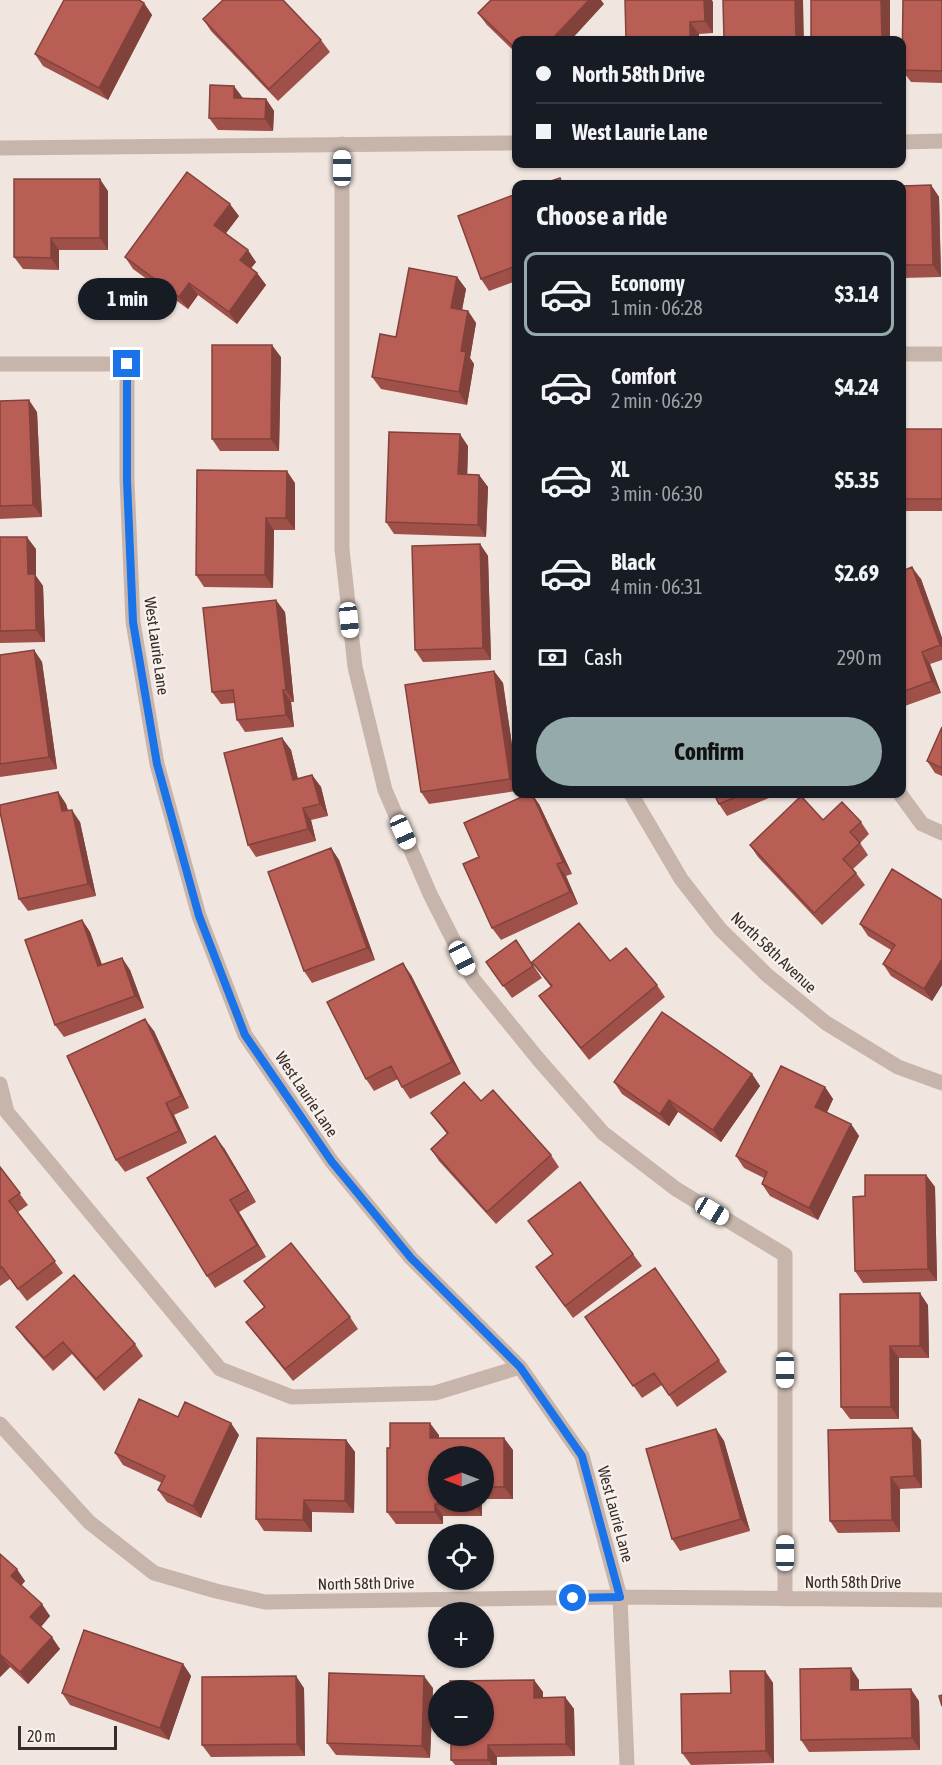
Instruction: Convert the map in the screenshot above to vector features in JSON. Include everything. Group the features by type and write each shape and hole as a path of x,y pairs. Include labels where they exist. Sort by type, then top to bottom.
{"street":[{"path":"906,142 942,141"},
{"path":"0,148 512,143"},
{"path":"342,144 342,549 355,667 385,790 430,894 473,980 539,1060 603,1133 676,1189 785,1255 785,1599"},
{"path":"906,354 942,354"},
{"name":"West Laurie Lane","path":"0,364 127,364 127,480 133,622 157,764 199,916 245,1035 332,1162 411,1258 520,1367 582,1456 620,1597 627,1765"},
{"name":"North 58th Avenue","path":"633,798 681,879 720,929 767,975 826,1023 898,1067 942,1083"},
{"path":"903,798 922,824 942,833"},
{"path":"0,1084 8,1112 220,1369 292,1397 435,1393 520,1367"},
{"name":"North 58th Drive","path":"0,1424 89,1522 154,1573 265,1602 620,1597 942,1600"}],"building":[{"path":"64,0 139,0 144,3 99,88 35,54"},
{"path":"223,0 283,0 321,40 269,89 203,19"},
{"path":"491,0 589,0 555,36 512,36 512,45 478,13"},
{"path":"625,0 704,0 705,21 690,22 690,36 626,36"},
{"path":"723,0 795,0 796,36 724,36"},
{"path":"811,0 881,0 882,36 811,36"},
{"path":"903,0 942,0 942,71 906,70 906,36 902,36"},
{"path":"210,85 234,86 234,98 266,99 265,119 209,118"},
{"path":"187,172 230,204 214,225 248,250 240,260 257,273 229,312 189,283 179,297 125,257"},
{"path":"14,179 100,179 100,238 51,238 51,258 14,257"},
{"path":"931,185 933,265 906,265 906,186"},
{"path":"512,196 512,267 481,279 458,216"},
{"path":"409,268 457,277 451,308 468,311 461,351 466,352 459,392 372,377 380,334 396,337"},
{"path":"212,345 272,345 271,439 212,439"},
{"path":"29,400 33,505 0,506 0,401"},
{"path":"906,429 942,429 942,499 906,499"},
{"path":"389,432 460,434 458,474 479,475 478,525 386,522"},
{"path":"197,470 287,471 286,518 266,518 265,575 196,575"},
{"path":"0,537 27,537 28,574 35,574 36,630 0,631"},
{"path":"480,544 483,648 415,650 412,546"},
{"path":"912,567 940,645 922,652 932,681 906,691 906,569"},
{"path":"276,600 286,690 283,690 286,715 237,720 233,690 212,692 203,608"},
{"path":"34,650 49,757 0,764 0,655"},
{"path":"494,671 510,779 421,792 405,685"},
{"path":"942,727 942,768 927,761"},
{"path":"282,738 293,780 312,775 320,804 303,808 308,829 248,845 224,753"},
{"path":"58,792 62,811 72,810 88,884 19,899 0,805"},
{"path":"519,798 534,798 563,862 557,864 570,892 492,928 463,864 479,857 464,823"},
{"path":"716,798 733,798 719,804"},
{"path":"799,798 803,798 823,820 842,802 861,822 850,832 860,843 843,859 856,873 814,913 750,845"},
{"path":"331,848 367,948 304,971 268,872"},
{"path":"892,869 942,900 942,959 924,989 883,964 895,945 860,924"},
{"path":"82,920 98,966 122,958 135,996 55,1025 25,940"},
{"path":"579,923 610,961 626,948 657,985 581,1048 539,996 552,986 532,962"},
{"path":"516,940 533,966 503,986 486,962"},
{"path":"403,963 452,1062 402,1087 391,1066 366,1079 327,1002"},
{"path":"662,1012 752,1074 713,1130 669,1100 660,1114 614,1082"},
{"path":"145,1019 181,1096 166,1103 179,1131 116,1160 67,1056"},
{"path":"781,1066 825,1087 815,1107 851,1124 809,1208 762,1184 767,1172 736,1156"},
{"path":"464,1082 481,1101 493,1090 551,1155 487,1212 431,1149 448,1133 431,1113"},
{"path":"215,1136 248,1190 230,1200 257,1245 207,1276 147,1178"},
{"path":"0,1167 20,1193 9,1201 55,1261 18,1289 2,1267 0,1268"},
{"path":"865,1175 926,1175 928,1269 855,1271 853,1197 865,1196"},
{"path":"580,1182 633,1254 565,1306 536,1267 553,1254 528,1221"},
{"path":"291,1243 350,1317 285,1369 246,1322 265,1307 244,1281"},
{"path":"655,1268 719,1360 669,1395 654,1373 633,1386 585,1317"},
{"path":"74,1275 135,1344 96,1379 63,1342 44,1358 16,1327"},
{"path":"920,1293 920,1346 890,1346 891,1407 841,1407 840,1294"},
{"path":"139,1399 178,1417 185,1402 231,1423 193,1506 158,1490 165,1476 115,1453"},
{"path":"390,1423 430,1423 430,1438 504,1438 504,1487 494,1487 494,1446 428,1446 428,1512 387,1512 387,1448 390,1448"},
{"path":"912,1428 914,1476 891,1477 892,1520 830,1521 828,1430"},
{"path":"716,1429 741,1519 672,1539 646,1449"},
{"path":"257,1438 346,1440 345,1501 304,1500 303,1520 256,1519"},
{"path":"0,1554 17,1569 11,1576 42,1604 30,1617 52,1637 20,1672 0,1656"},
{"path":"84,1630 183,1664 160,1728 62,1693"},
{"path":"851,1668 851,1690 911,1689 912,1738 801,1740 800,1669"},
{"path":"730,1671 765,1671 766,1751 682,1753 681,1694 731,1693"},
{"path":"329,1673 424,1676 422,1746 327,1743"},
{"path":"296,1676 297,1744 202,1745 202,1677"},
{"path":"494,1680 534,1680 534,1698 565,1697 566,1744 494,1745"},
{"path":"451,1746 488,1746 488,1760 451,1760"}],"route":[{"path":"127,364 127,480 133,622 157,764 199,916 245,1035 332,1162 411,1258 520,1367 582,1456 620,1597 573,1598"}]}
